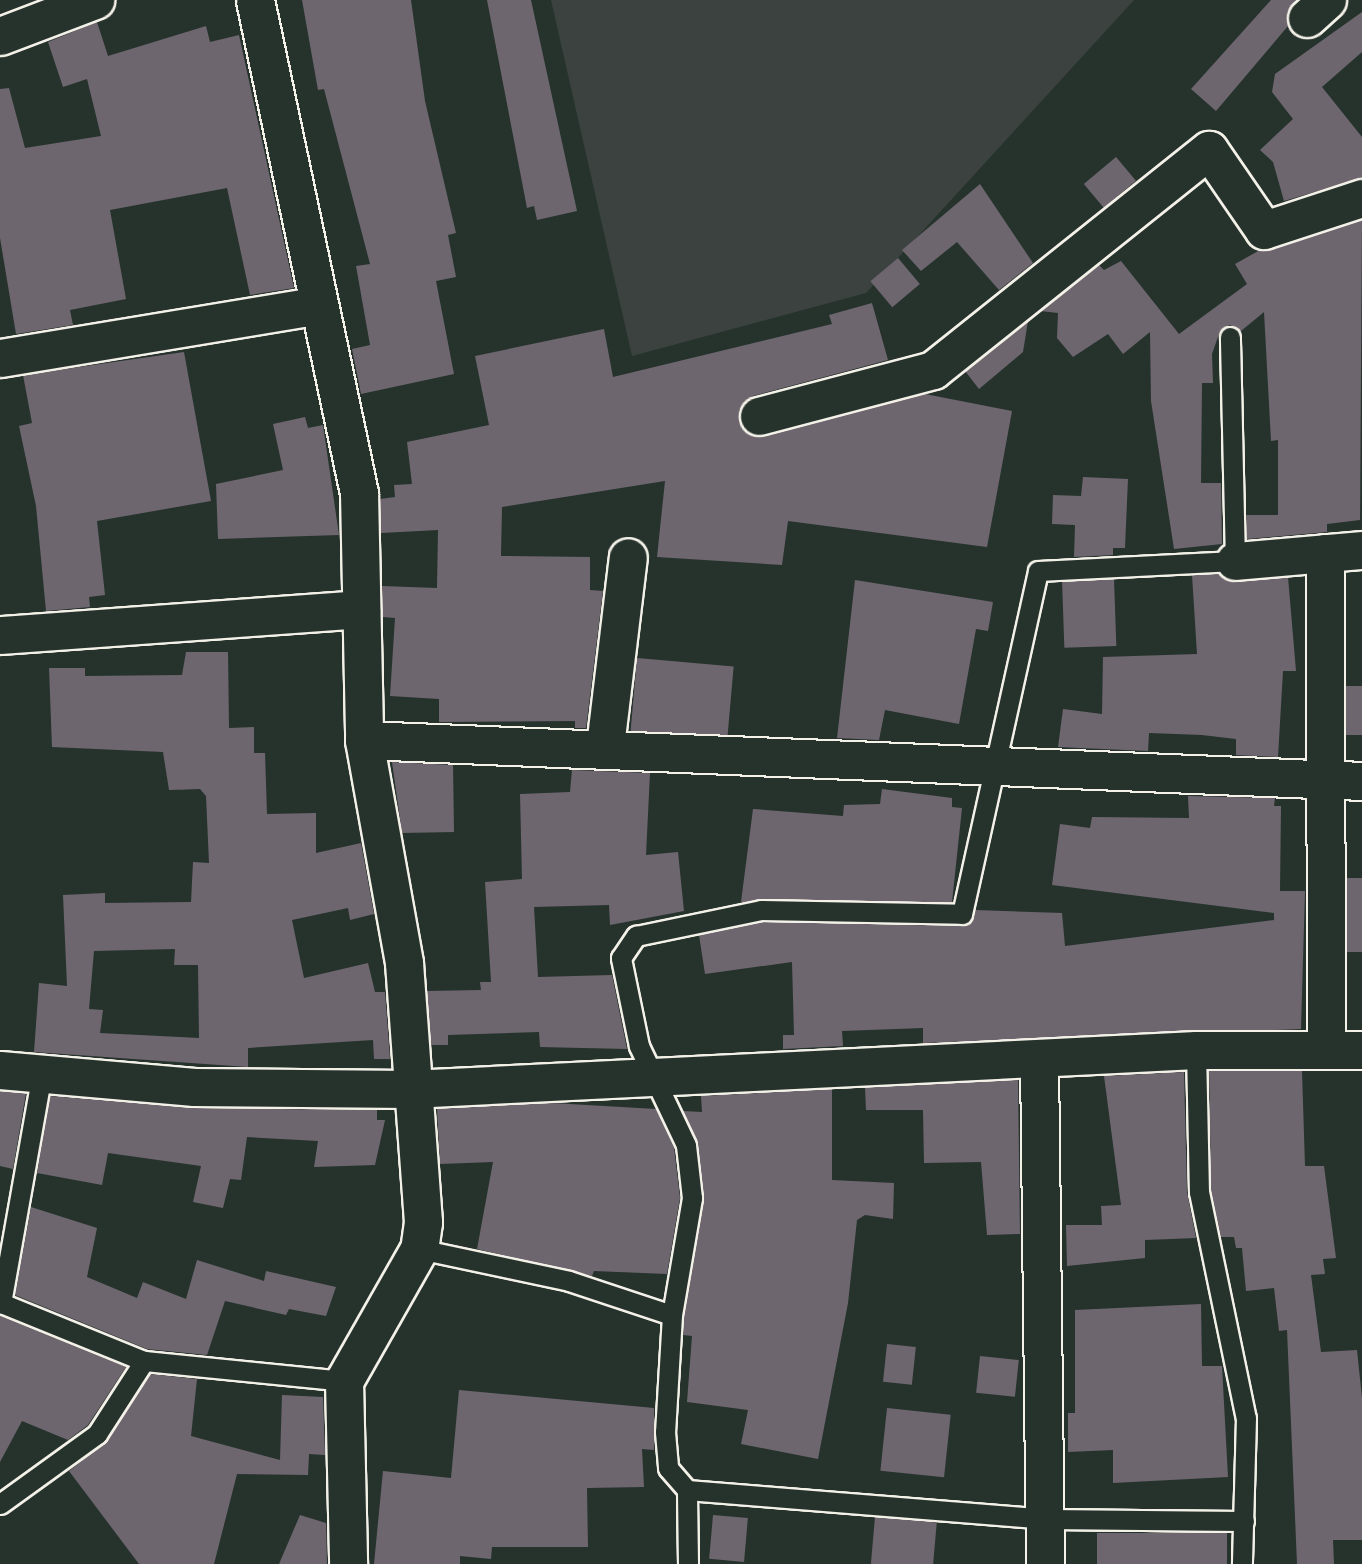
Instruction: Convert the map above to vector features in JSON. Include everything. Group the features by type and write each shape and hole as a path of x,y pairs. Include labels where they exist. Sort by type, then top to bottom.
{"street":[{"path":"0,36 94,0"},
{"path":"255,0 359,494 364,740 404,963 410,1089 424,1222 419,1249 344,1381 348,1564"},
{"path":"759,416 933,370 1209,150 1264,230 1362,198"},
{"path":"0,358 319,305"},
{"path":"1235,561 1362,550"},
{"path":"1325,554 1326,1049"},
{"path":"605,746 628,557"},
{"path":"0,635 361,609"},
{"path":"364,740 605,746 999,769 1362,781"},
{"path":"0,1070 194,1087 410,1089 655,1074 1196,1050 1362,1050"},
{"path":"1039,1059 1048,1519 1045,1564"}],"lane":[{"path":"688,1564 687,1490 668,1468 666,1444 672,1315 692,1198 685,1145 655,1074 639,1046 619,967 636,936 761,910 962,914 999,769 1038,571 1235,561 1230,337"},
{"path":"1196,1050 1199,1192 1246,1418 1242,1564"},
{"path":"42,1073 1,1303 144,1361 344,1381"},
{"path":"419,1249 569,1281 672,1315"},
{"path":"0,1504 97,1434 144,1361"},
{"path":"687,1490 1048,1519 1244,1521"}],"shaded area":[{"path":"551,0 1134,0 866,293 632,356"}],"building":[{"path":"302,0 411,0 425,101 456,233 448,235 456,277 436,281 454,374 361,394 352,349 370,345 356,266 370,264 324,89 318,90"},
{"path":"487,0 531,0 577,211 537,220 534,206 527,208"},
{"path":"1271,0 1296,0 1287,12 1288,26 1216,111 1191,89"},
{"path":"1362,12 1362,52 1322,87 1362,137 1362,178 1284,201 1273,162 1260,150 1293,119 1272,92 1275,74"},
{"path":"97,22 108,56 206,26 210,42 239,35 294,288 250,295 227,188 110,210 126,299 70,310 73,325 16,334 0,238 0,89 9,88 25,148 101,136 87,79 63,87 48,42"},
{"path":"1116,157 1136,181 1104,208 1084,184"},
{"path":"980,184 1033,263 999,290 957,242 921,271 902,250"},
{"path":"1362,220 1360,520 1327,524 1327,532 1247,539 1246,515 1278,515 1278,440 1271,441 1264,312 1241,331 1230,325 1220,331 1212,354 1213,383 1202,383 1201,483 1221,483 1222,544 1174,549 1151,401 1150,332 1123,354 1108,334 1073,357 1057,338 1058,313 1040,311 1099,265 1104,270 1121,261 1179,334 1247,284 1235,264 1260,250"},
{"path":"898,258 920,284 892,307 870,281"},
{"path":"872,303 888,360 753,396 739,410 739,422 753,436 764,436 925,394 1012,411 987,547 788,521 782,565 657,557 665,481 502,507 501,556 590,557 590,590 603,591 586,728 575,728 575,721 439,722 439,699 390,696 395,618 383,617 382,586 437,588 438,530 381,533 380,499 395,497 394,485 412,484 407,442 489,425 475,356 604,329 613,377 832,324 829,315"},
{"path":"1028,321 1023,352 979,389 965,371"},
{"path":"184,352 211,501 97,521 105,595 89,597 90,607 46,611 36,506 19,426 32,423 23,375"},
{"path":"305,417 308,428 323,425 339,535 218,539 216,484 283,470 273,424"},
{"path":"1083,477 1128,479 1125,548 1113,548 1113,555 1074,557 1075,525 1052,524 1053,495 1081,496"},
{"path":"1219,574 1237,582 1288,577 1296,671 1283,671 1278,757 1236,755 1236,739 1202,735 1149,733 1148,751 1058,747 1063,709 1102,714 1103,657 1197,654 1192,575"},
{"path":"1114,579 1116,646 1064,648 1062,581"},
{"path":"855,580 993,602 988,631 976,629 959,724 885,710 879,740 837,738"},
{"path":"186,652 228,652 229,728 254,727 254,753 265,753 267,814 316,813 316,853 361,843 374,914 350,920 348,908 292,920 304,978 368,963 375,992 385,992 390,1059 374,1059 373,1040 248,1048 248,1067 34,1052 39,983 67,986 63,895 105,893 105,903 191,902 193,862 209,863 206,796 200,789 169,790 163,752 52,747 49,668 85,668 85,676 182,675","holes":["175,949 174,965 198,965 199,1038 100,1033 103,1010 89,1009 94,951"]},
{"path":"637,658 734,666 727,739 631,731"},
{"path":"1346,686 1362,686 1362,735 1346,735"},
{"path":"392,762 453,765 454,832 402,833"},
{"path":"572,770 650,773 646,855 678,852 684,911 610,925 609,905 534,907 538,977 612,975 627,1049 540,1047 539,1032 448,1035 448,1045 431,1045 427,991 481,990 480,982 491,982 485,882 522,879 520,794 570,792"},
{"path":"882,789 952,798 952,807 962,808 952,902 741,902 753,809 843,816 844,805 880,804"},
{"path":"1188,796 1275,798 1274,806 1281,806 1280,891 1305,891 1301,1029 923,1043 923,1028 842,1031 843,1046 783,1049 783,1035 794,1035 792,962 705,974 699,935 762,922 962,926 975,910 1062,913 1065,946 1274,920 1274,913 1052,885 1060,824 1090,828 1092,817 1189,818"},
{"path":"1347,878 1362,878 1362,952 1347,952"},
{"path":"1209,1071 1302,1071 1305,1166 1324,1166 1336,1258 1323,1259 1325,1274 1311,1275 1321,1352 1357,1350 1362,1398 1362,1540 1333,1540 1334,1564 1297,1564 1287,1330 1279,1331 1274,1288 1246,1291 1242,1248 1236,1248 1234,1237 1221,1237 1211,1191"},
{"path":"1184,1072 1187,1192 1196,1238 1145,1240 1145,1258 1067,1266 1066,1225 1102,1225 1101,1206 1121,1205 1104,1076"},
{"path":"1018,1080 1020,1234 987,1235 981,1162 924,1163 923,1110 866,1110 865,1087"},
{"path":"832,1089 832,1180 894,1183 893,1219 865,1215 857,1220 848,1303 818,1459 741,1444 748,1410 687,1402 692,1336 683,1335 684,1316 704,1197 698,1143 683,1111 702,1112 701,1096"},
{"path":"0,1091 26,1093 13,1169 0,1166"},
{"path":"50,1096 194,1108 377,1110 377,1120 385,1120 375,1165 314,1167 318,1141 247,1137 241,1180 230,1179 223,1208 193,1202 201,1166 108,1153 102,1185 37,1173"},
{"path":"552,1103 656,1109 674,1148 680,1198 667,1274 594,1271 592,1276 477,1249 493,1162 440,1164 437,1109"},
{"path":"31,1207 97,1228 87,1277 137,1298 143,1282 186,1299 197,1260 264,1281 266,1271 336,1287 326,1316 289,1309 286,1315 225,1301 207,1355 147,1349 15,1295"},
{"path":"1201,1304 1202,1366 1222,1366 1228,1477 1113,1483 1113,1450 1068,1452 1068,1413 1075,1413 1075,1310"},
{"path":"0,1316 126,1367 88,1425 68,1440 22,1421 0,1462"},
{"path":"887,1344 916,1347 912,1385 883,1382"},
{"path":"980,1356 1019,1360 1015,1397 976,1393"},
{"path":"150,1374 197,1379 191,1436 280,1460 282,1395 323,1397 325,1455 309,1454 308,1475 237,1474 214,1564 139,1564 69,1471 107,1441"},
{"path":"459,1390 654,1408 654,1450 642,1449 644,1487 587,1488 588,1547 492,1547 491,1559 460,1556 460,1564 374,1564 383,1471 451,1478"},
{"path":"887,1408 951,1415 944,1477 880,1471"},
{"path":"300,1515 326,1523 327,1564 279,1564"},
{"path":"713,1515 748,1518 744,1562 709,1559"},
{"path":"875,1517 937,1522 933,1564 871,1564"},
{"path":"1097,1533 1227,1533 1227,1564 1097,1564"}]}
